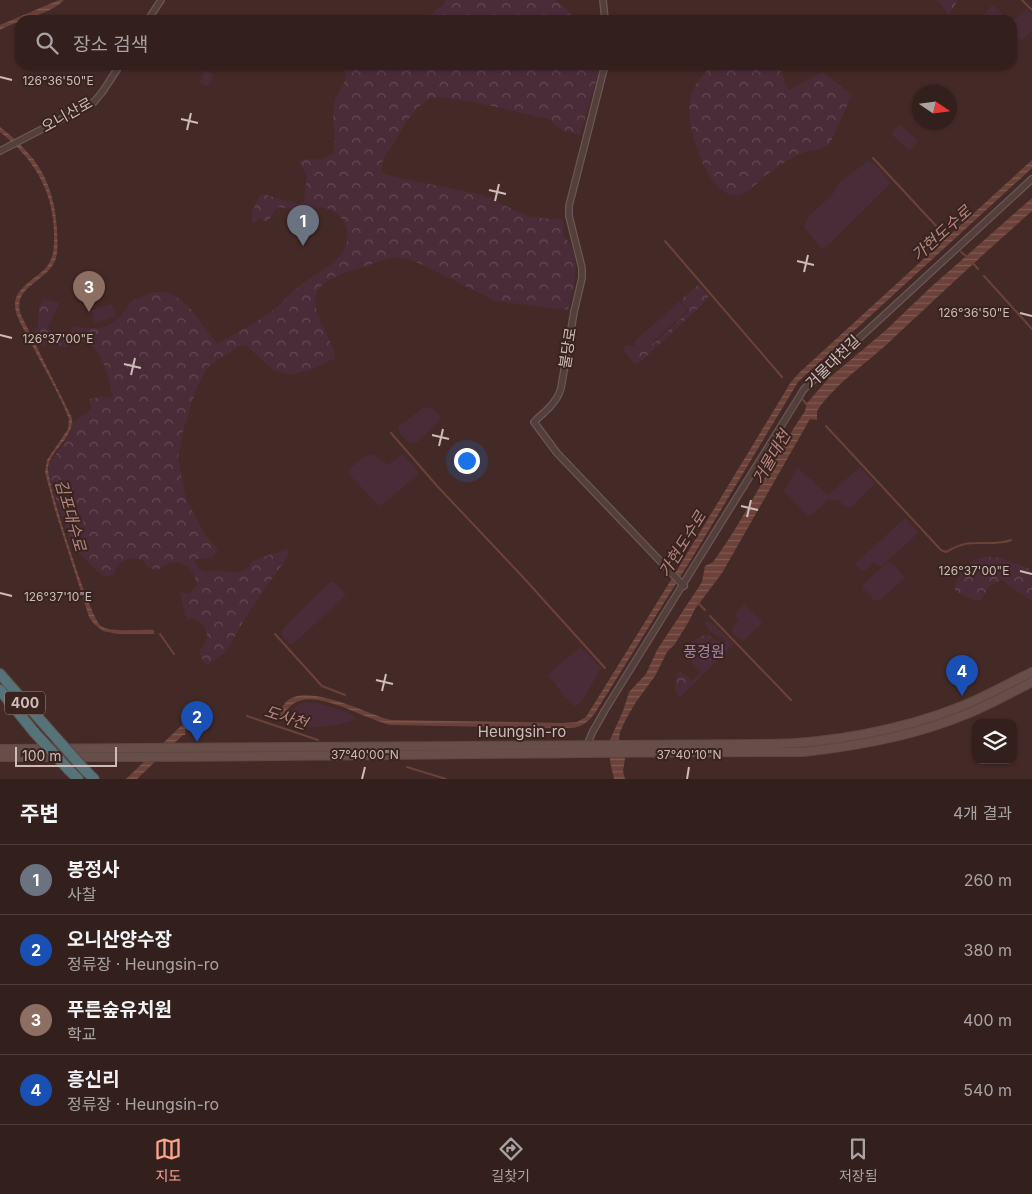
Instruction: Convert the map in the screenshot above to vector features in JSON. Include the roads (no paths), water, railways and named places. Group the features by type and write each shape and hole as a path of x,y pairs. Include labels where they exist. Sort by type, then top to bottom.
{"highway":[{"name":"400","path":"0,674 94,779"},
{"name":"400","path":"0,690 34,732 78,779"}],"main road":[{"path":"631,749 790,744 853,736 949,711 968,704 1032,672"},
{"path":"631,749 803,752 851,746 956,718 983,707 1032,682"},
{"name":"Heungsin-ro","path":"0,749 631,749"},
{"name":"Heungsin-ro","path":"0,758 168,758 586,749"}],"street":[{"path":"151,15 161,0"},
{"path":"603,0 604,15"},
{"name":"오니산로","path":"0,151 94,102 117,70"},
{"name":"불당로","path":"603,70 569,206 569,216 582,268 561,388 559,396 553,404 534,422 557,453 684,586"},
{"name":"거물대천길","path":"684,586 804,389 1032,179"},
{"path":"586,749 605,710 684,586"}],"waterway":[{"path":"1022,0 1032,10"},
{"name":"가현도수로","path":"873,158 939,229"},
{"path":"665,241 782,377"},
{"path":"961,252 966,256"},
{"path":"973,263 978,269"},
{"path":"984,276 1032,329"},
{"path":"803,400 808,406"},
{"path":"826,426 941,550 946,552 965,544 1000,543 1011,540"},
{"path":"391,433 438,487 605,668"},
{"path":"698,603 705,610"},
{"path":"710,616 791,700"},
{"name":"김포대수로","path":"160,634 174,654"},
{"path":"275,634 322,686 345,695"},
{"name":"도사천","path":"247,716 318,740"},
{"name":"도사천","path":"407,767 446,779"}],"place":[{"name":"봉정사","path":"303,246"},
{"name":"푸른숲유치원","path":"89,312"},
{"name":"흥신리","path":"962,696"},
{"name":"오니산양수장","path":"197,742"}],"water label":[{"name":"거물대천","path":"771,457"}],"park label":[{"name":"풍경원","path":"704,652"}]}
